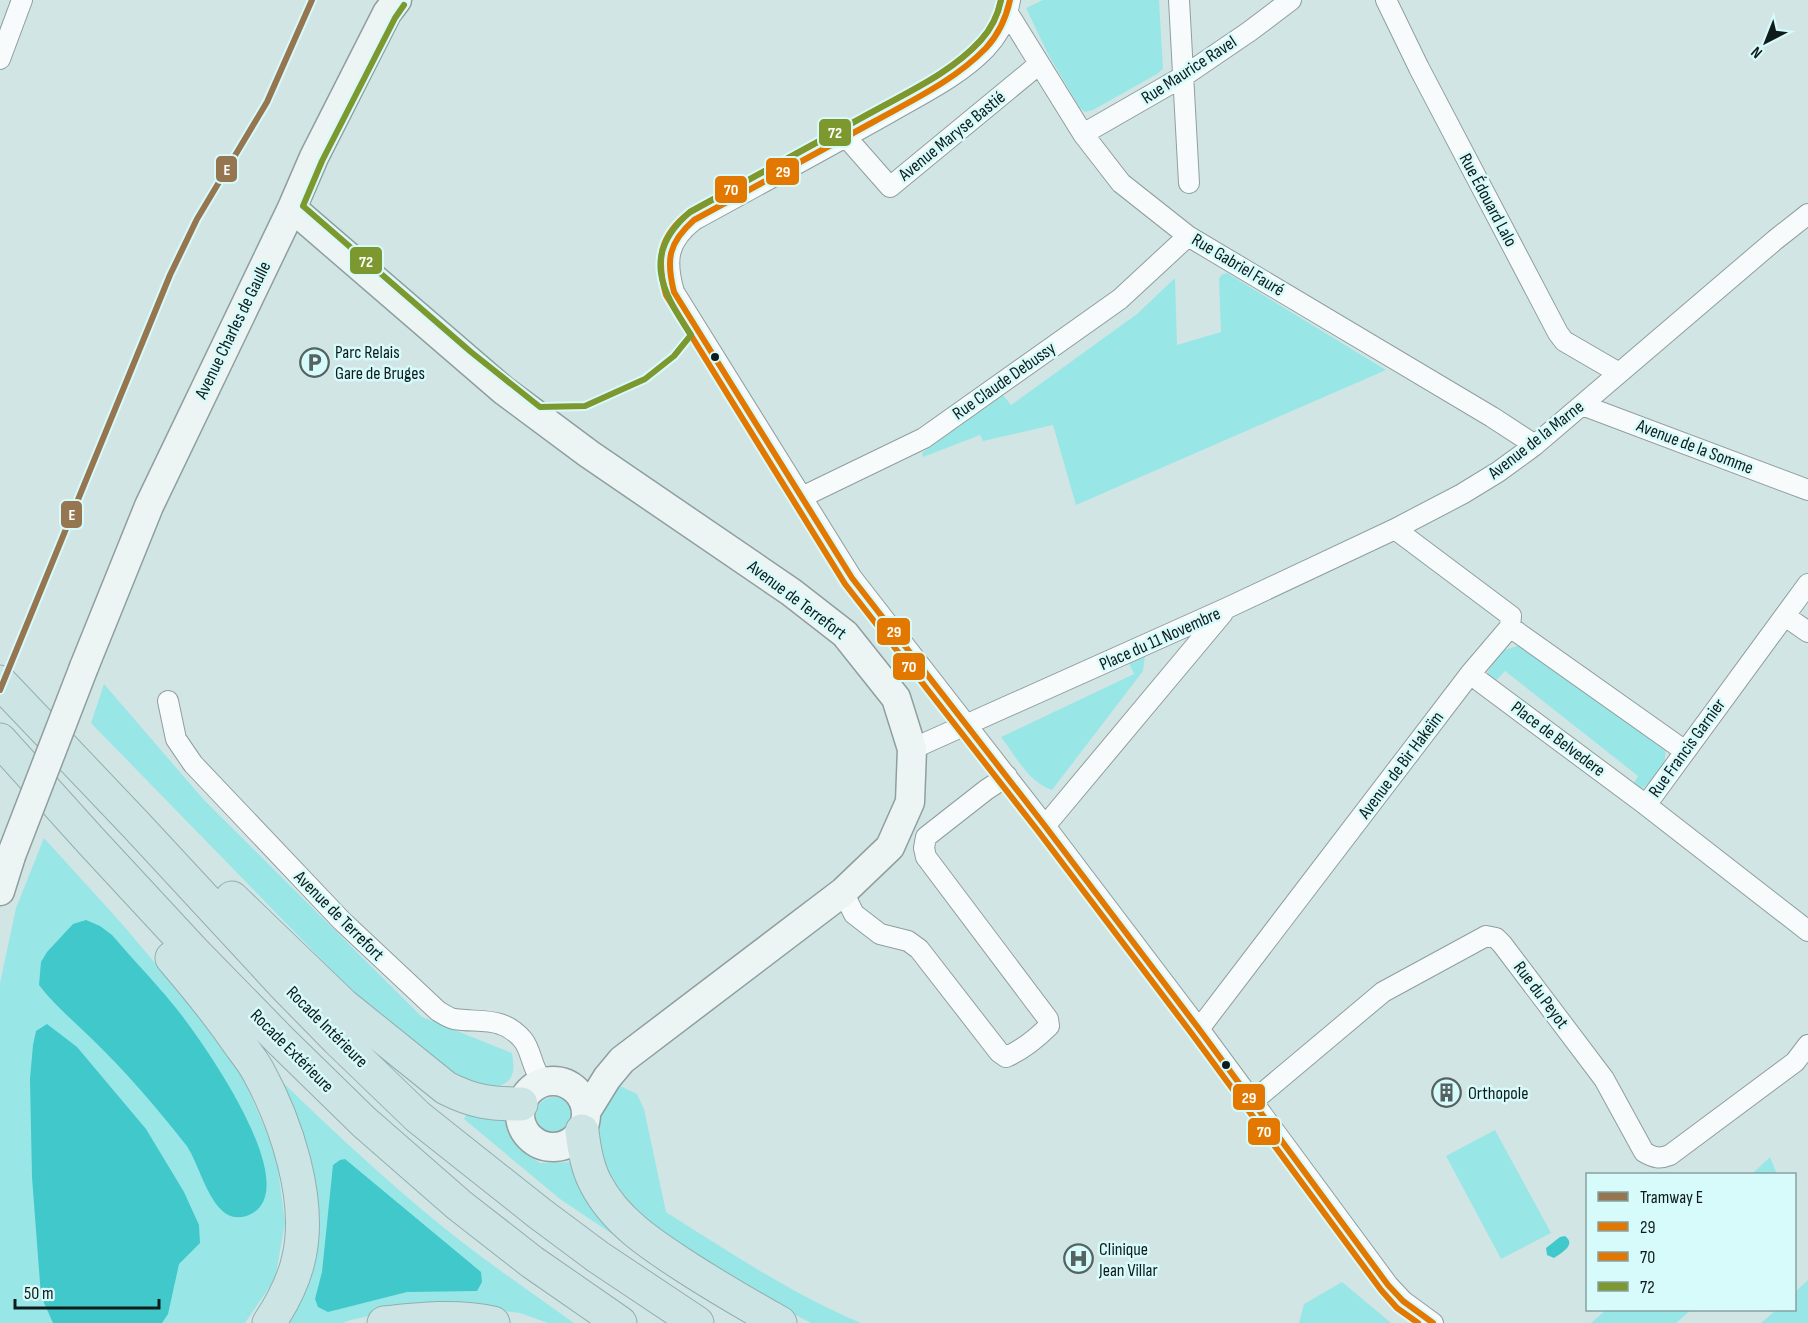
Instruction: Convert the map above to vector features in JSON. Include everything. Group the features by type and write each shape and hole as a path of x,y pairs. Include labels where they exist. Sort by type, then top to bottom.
{"highway":[{"name":"Rocade Intérieure","path":"0,682 287,988 418,1117 598,1257 697,1323"},
{"path":"10,751 45,818 218,1012 263,1081 286,1135 299,1183 302,1215 299,1255 292,1281 269,1323"},
{"name":"Rocade Extérieure","path":"10,751 193,951 364,1122 459,1205 532,1262 620,1323"},
{"path":"136,825 206,873 342,1005 446,1088 466,1098 490,1104 544,1090"},
{"path":"584,1121 584,1151 595,1184 630,1227 729,1295 780,1323"},
{"path":"384,1323 437,1318 480,1320 493,1323"}],"main road":[{"name":"Avenue Charles de Gaulle","path":"0,891 11,856 84,667 149,506 314,157 387,14 397,0"},
{"name":"Avenue de Terrefort","path":"292,207 503,390 589,454 791,592 846,634 896,698 912,748 910,802 890,847 843,892 622,1060 608,1078 584,1121"},
{"name":"Avenue de Terrefort","path":"544,1090 622,1060"},
{"path":"544,1090 579,1093 584,1102 584,1121 575,1140 566,1145 555,1148 534,1143 526,1135 521,1125 519,1114 544,1090"}],"street":[{"path":"0,59 22,0"},
{"path":"1179,0 1189,183"},
{"name":"Rue Maurice Ravel","path":"1083,135 1184,76 1291,0"},
{"name":"Rue Édouard Lalo","path":"1386,0 1419,68 1558,333 1564,341 1619,373"},
{"path":"1009,7 999,31 987,47 964,68 846,137 694,220 682,229 672,244 668,261 674,292 852,578 968,724 1199,1029 1388,1285 1403,1301 1433,1323"},
{"name":"Rue Gabriel Fauré","path":"1009,7 1038,65 1083,135 1121,183 1188,236 1535,445"},
{"name":"Avenue Maryse Bastié","path":"846,137 890,187 1038,65"},
{"name":"Avenue de la Marne","path":"1227,608 1395,529 1462,494 1498,472 1535,445 1619,373 1805,224"},
{"name":"Rue Claude Debussy","path":"802,497 924,438 1120,299 1188,236"},
{"name":"Avenue de la Somme","path":"1582,405 1808,490"},
{"path":"1395,529 1511,616 1510,627 1685,751"},
{"name":"Rue Francis Garnier","path":"1808,584 1646,805 1808,931"},
{"name":"Place du 11 Novembre","path":"912,748 1227,608"},
{"name":"Place du 11 Novembre","path":"1045,826 1227,608"},
{"path":"1785,616 1808,633"},
{"name":"Avenue de Bir Hakeïm","path":"1199,1029 1470,674 1510,627"},
{"name":"Place de Belvedere","path":"1470,674 1646,805"},
{"name":"Avenue de Terrefort","path":"168,701 176,739 193,764 342,921 438,1011 452,1019 500,1023 513,1031 525,1042 544,1090"},
{"path":"843,892 854,914 880,934 908,941 919,949 999,1052 1006,1057 1014,1054 1049,1026 1048,1018 926,857 924,848 926,837 1007,776"},
{"name":"Rue du Peyot","path":"1252,1102 1383,992 1486,936 1496,938 1516,962 1604,1079 1644,1152 1652,1157 1662,1158 1670,1155 1795,1062 1808,1045"}],"shaded area":[{"path":"1043,0 1159,0 1163,69 1093,110 1085,112 1080,108 1049,56 1026,8"},
{"path":"1227,273 1386,370 1076,505 1053,425 983,441 980,435 923,457 922,453 1003,395 1011,405 1137,314 1175,278 1177,345 1221,332 1219,279 1221,275"},
{"path":"1521,645 1665,749 1662,767 1641,790 1632,786 1638,776 1505,671 1495,682 1487,673 1500,651"},
{"path":"1145,656 1143,671 1052,790 1029,775 1001,737 1134,674 1129,663"},
{"path":"104,684 204,800 422,1017 512,1053 511,1078 502,1085 479,1092 394,1034 91,723"},
{"path":"44,838 123,925 197,1013 243,1078 276,1153 285,1223 275,1279 245,1323 0,1323 0,983 16,908"},
{"path":"86,920 112,935 166,996 195,1033 229,1086 259,1149 266,1178 264,1201 249,1215 236,1217 226,1213 217,1205 192,1155 175,1131 118,1065 58,1007 39,985 41,962 47,952 73,924"},
{"path":"47,1024 77,1047 146,1129 184,1192 199,1225 200,1243 179,1264 168,1314 162,1323 53,1323 41,1296 32,1177 30,1079 36,1031"},
{"path":"268,1068 342,1139 438,1223 574,1323 548,1323 520,1313 462,1306 409,1307 342,1323 285,1323 308,1277"},
{"path":"620,1086 637,1094 644,1109 666,1212 786,1286 861,1323 811,1323 662,1238 626,1206 604,1166 594,1124 603,1092"},
{"path":"554,1097 567,1102 572,1115 567,1128 554,1133 541,1128 536,1115 541,1102"},
{"path":"471,1106 504,1110 513,1137 525,1153 540,1163 574,1162 639,1252 560,1199 464,1119"},
{"path":"1495,1130 1551,1233 1501,1259 1446,1156"},
{"path":"1770,1157 1777,1173 1753,1173"},
{"path":"345,1159 481,1272 482,1282 477,1291 407,1292 328,1312 318,1307 315,1299 322,1272 333,1165"},
{"path":"1565,1236 1569,1246 1554,1258 1547,1255 1546,1248 1560,1237"},
{"path":"1808,1280 1808,1323 1761,1323 1775,1311 1796,1311 1796,1291"},
{"path":"1342,1282 1391,1323 1299,1323 1304,1304"},
{"path":"1605,1311 1690,1311 1676,1323 1591,1323"}],"tram line":[{"name":"E","path":"0,690 170,275 197,219 267,102 312,0"}],"transit line":[{"name":"70","path":"1001,0 996,16 985,36 944,71 690,212 672,230 663,249 661,270 666,295 845,584 1038,831 1192,1034 1381,1290 1397,1308 1418,1323"},
{"name":"72","path":"404,5 395,18 322,161 303,206 471,352 540,407 585,406 645,379 674,356 691,335 671,303 661,272 661,258 665,243 675,227 690,212 916,88 957,62 985,36 996,16 1001,0"},
{"name":"29","path":"1010,0 994,38 974,59 947,80 694,220 679,236 671,253 670,270 674,292 852,578 1199,1029 1388,1285 1403,1301 1433,1323"}],"place":[{"name":"Parc Relais Gare de Bruges","path":"314,362"},
{"name":"Orthopole","path":"1447,1093"},
{"name":"Clinique Jean Villar","path":"1078,1259"}]}
